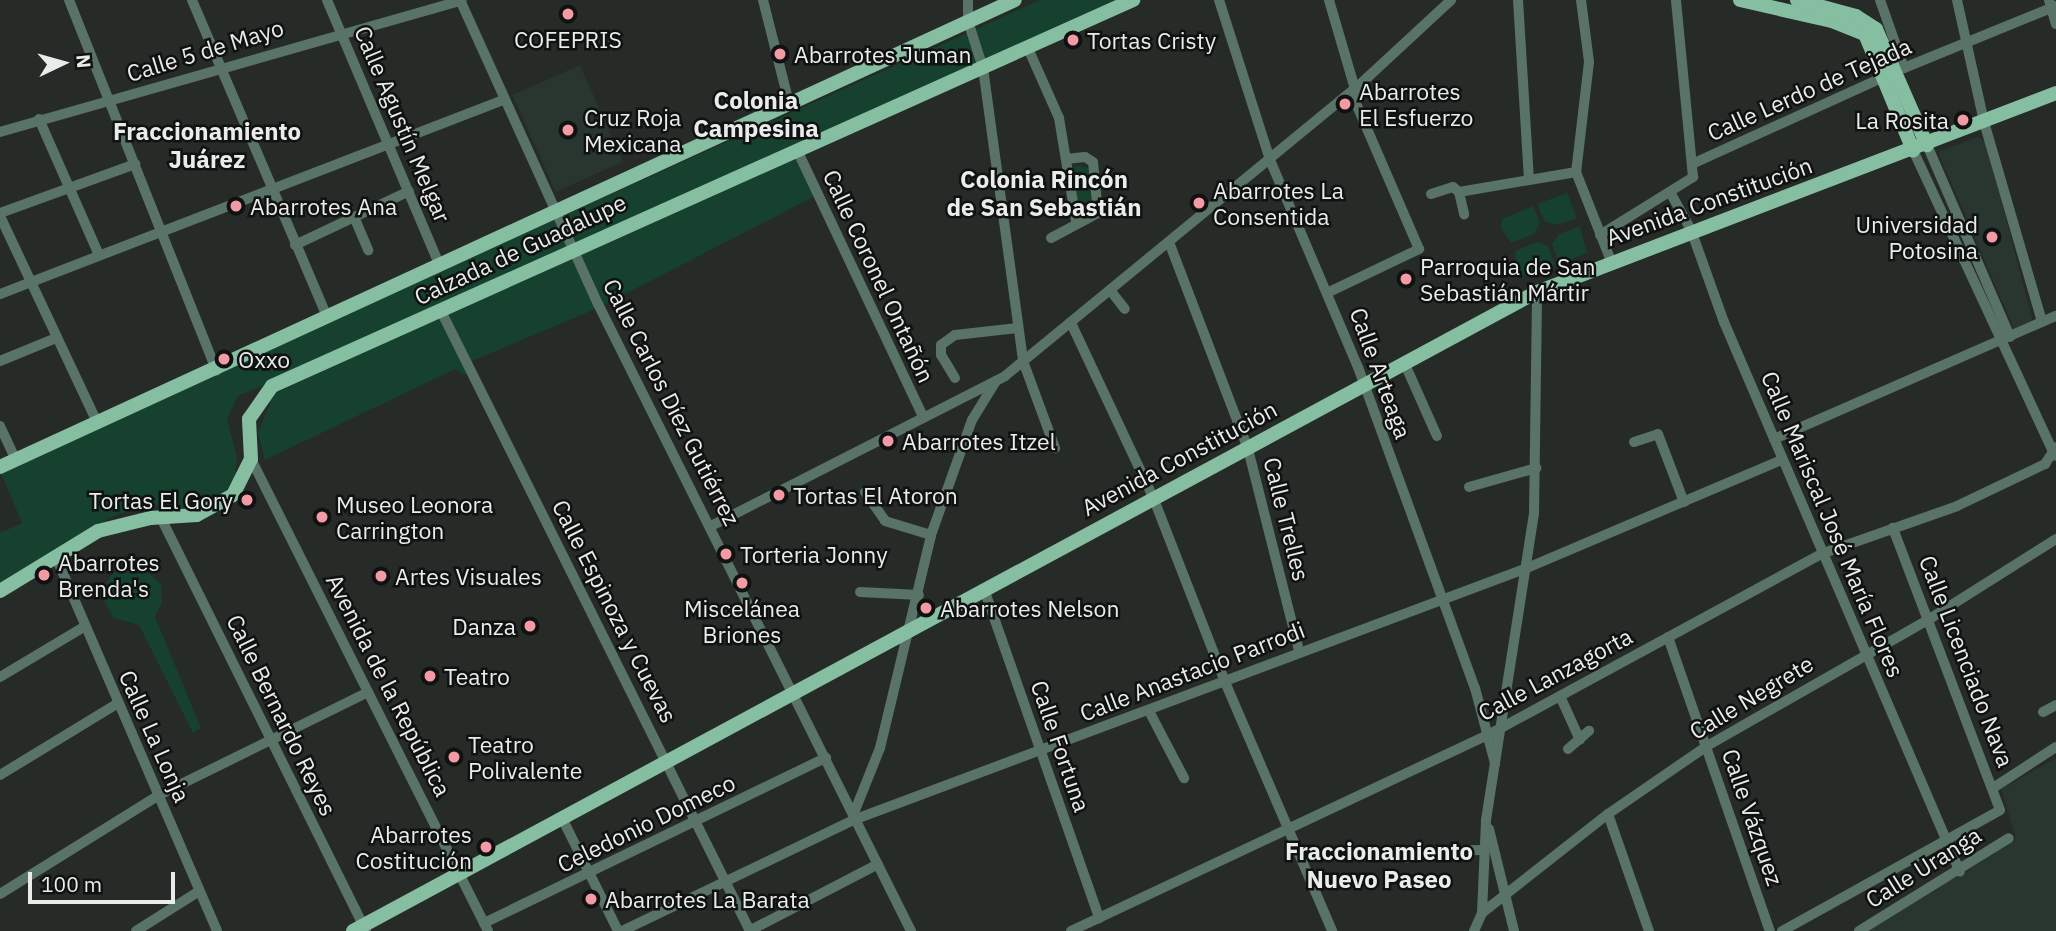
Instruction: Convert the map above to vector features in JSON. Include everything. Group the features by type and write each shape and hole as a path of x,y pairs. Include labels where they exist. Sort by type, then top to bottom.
{"main road":[{"name":"Calzada de Guadalupe","path":"0,467 217,370 555,209 1015,0"},
{"name":"Calzada de Guadalupe","path":"0,591 98,531 161,517 197,514 217,506 233,495 251,458 249,419 272,386 572,249 798,152 1133,0"},
{"path":"1740,0 1794,4 1865,27 1895,72 1920,147"},
{"name":"Avenida Constitución","path":"361,929 666,759 1537,292 1691,230 1920,147 2056,93"}],"street":[{"path":"69,0 217,370"},
{"name":"Calle Agustín Melgar","path":"327,0 439,264"},
{"name":"Calle 5 de Mayo","path":"0,132 340,31 461,0"},
{"name":"Calle Carlos Díez Gutiérrez","path":"461,0 503,100 572,249 855,816 907,929"},
{"path":"764,0 789,103"},
{"path":"968,0 968,21 983,68 1023,361 1055,448"},
{"name":"Calle Arteaga","path":"1219,0 1270,160 1329,292 1441,600 1488,735 1495,763"},
{"path":"1329,0 1355,89 1355,101 1419,249 1329,292"},
{"path":"1518,0 1529,179"},
{"path":"1581,0 1589,62 1576,172 1611,261"},
{"path":"1676,0 1692,164"},
{"path":"1880,0 1895,72"},
{"path":"1957,0 1984,122 2042,322"},
{"path":"196,1 219,68 327,317"},
{"path":"711,526 996,381 1071,323 1355,89 1447,1"},
{"path":"2052,5 2056,23"},
{"name":"Calle Lerdo de Tejada","path":"1600,235 1693,177 1692,164 1895,72 2052,5"},
{"path":"1865,27 1884,13"},
{"path":"1028,49 1059,118 1076,221"},
{"path":"0,294 162,228 273,191 503,100"},
{"path":"39,119 99,254"},
{"path":"1920,147 2010,337"},
{"path":"1920,147 1998,342 2055,452"},
{"name":"Calle Coronel Ontañón","path":"798,152 924,418"},
{"path":"1051,238 1076,221 1098,213 1093,162 1085,157 1066,159"},
{"path":"98,424 0,215 68,187 135,164"},
{"path":"1459,192 1576,172"},
{"path":"1432,194 1453,187 1459,192 1464,214"},
{"path":"295,246 409,191"},
{"name":"Calle Mariscal José María Flores","path":"1670,192 1691,230 1724,322 1821,554 1960,872"},
{"path":"355,219 368,250"},
{"name":"Calle Trelles","path":"1169,242 1248,449 1299,651"},
{"path":"1110,290 1125,309"},
{"path":"1474,931 1482,913 1486,820 1528,568 1536,468 1537,292"},
{"name":"Calle Espinoza y Cuevas","path":"441,311 750,931"},
{"path":"1774,439 2056,316"},
{"path":"1071,323 1153,497 1225,682 1332,931"},
{"path":"955,378 941,355 941,345 955,335 1018,328"},
{"path":"0,361 56,338"},
{"path":"1404,362 1437,436"},
{"path":"855,816 880,748 912,628 931,535 972,420 996,381"},
{"path":"951,403 969,405 972,420"},
{"path":"0,426 16,460"},
{"path":"1634,442 1658,434 1684,502"},
{"name":"Calle Lanzagorta","path":"1071,931 1289,831 1488,735 1821,554 1956,506 2045,464 2055,452"},
{"name":"Avenida de la República","path":"251,458 486,927"},
{"name":"Calle Anastacio Parrodi","path":"620,931 855,816 1041,752 1299,651 1528,568 1782,460"},
{"path":"1469,486 1536,468"},
{"path":"865,492 885,521 931,535"},
{"name":"Calle Bernardo Reyes","path":"161,517 361,929"},
{"name":"Calle Licenciado Nava","path":"1893,528 1931,618 2000,810 1945,841"},
{"name":"Calle Negrete","path":"1482,913 1505,891 1608,814 1707,746 1931,618 2056,539"},
{"name":"Calle La Lonja","path":"56,557 217,931"},
{"name":"Calle Fortuna","path":"984,589 1099,918"},
{"path":"860,592 919,595"},
{"path":"0,677 84,627"},
{"name":"Calle Vázquez","path":"1668,637 1770,931"},
{"path":"0,894 159,795 273,743 368,692"},
{"path":"1560,696 1580,740"},
{"path":"0,775 117,704"},
{"path":"2043,712 2056,705"},
{"path":"1149,711 1184,778"},
{"path":"1568,749 1589,732"},
{"path":"1993,788 2056,747"},
{"name":"Celedonio Domeco","path":"486,927 826,758"},
{"path":"1608,814 1649,931"},
{"path":"562,817 620,931"},
{"path":"1486,820 1514,931"},
{"name":"Calle Uranga","path":"1858,931 1960,872 2009,838"},
{"path":"1782,931 1945,841"},
{"path":"1407,858 1426,851 1484,850"},
{"path":"750,931 878,864"},
{"path":"136,931 198,892"}],"shaded area":[{"name":"Cruz Roja Mexicana","path":"580,65 623,162 556,192 512,95"},
{"name":"Universidad Potosina","path":"1978,137 1986,142 2033,322 2014,329 1938,152"},
{"path":"2056,758 2056,931 1853,931 1966,872 2016,838 2001,789"}],"green space":[{"path":"1040,0 1118,0 798,152 817,195 600,307 467,363 441,311 238,396 227,419 237,458 235,478 220,498 175,511 148,503 110,518 0,586 0,533 22,523 0,471"},
{"path":"1075,165 1091,169 1095,212 1081,218 1071,174"},
{"path":"1567,193 1577,218 1557,225 1544,221 1537,204"},
{"path":"1533,206 1540,222 1534,234 1511,243 1501,228 1502,219"},
{"path":"1580,226 1587,253 1559,264 1552,244 1559,234"},
{"path":"1537,242 1548,246 1555,265 1523,276 1517,268 1515,251"},
{"path":"440,314 467,372 464,375 455,369 265,460 258,433 274,394"},
{"path":"140,566 161,584 162,602 155,617 201,728 193,733 139,625 114,618 104,601 107,581 113,573"}],"place":[{"name":"COFEPRIS","path":"568,14"},
{"name":"Tortas Cristy","path":"1073,40"},
{"name":"Abarrotes Juman","path":"780,54"},
{"name":"Abarrotes El Esfuerzo","path":"1345,104"},
{"name":"La Rosita","path":"1963,120"},
{"name":"Cruz Roja Mexicana","path":"568,130"},
{"name":"Abarrotes La Consentida","path":"1199,203"},
{"name":"Abarrotes Ana","path":"236,206"},
{"name":"Universidad Potosina","path":"1992,237"},
{"name":"Parroquia de San Sebastián Mártir","path":"1406,279"},
{"name":"Oxxo","path":"224,359"},
{"name":"Abarrotes Itzel","path":"888,441"},
{"name":"Tortas El Atoron","path":"779,495"},
{"name":"Tortas El Gory","path":"247,500"},
{"name":"Museo Leonora Carrington","path":"322,517"},
{"name":"Torteria Jonny","path":"726,554"},
{"name":"Abarrotes Brenda's","path":"44,575"},
{"name":"Artes Visuales","path":"381,576"},
{"name":"Miscelánea Briones","path":"742,583"},
{"name":"Abarrotes Nelson","path":"926,608"},
{"name":"Danza","path":"530,626"},
{"name":"Teatro","path":"430,676"},
{"name":"Teatro Polivalente","path":"454,757"},
{"name":"Abarrotes Costitución","path":"486,847"},
{"name":"Abarrotes La Barata","path":"591,899"}],"district":[{"name":"Colonia Campesina","path":"756,115"},
{"name":"Fraccionamiento Juárez","path":"207,146"},
{"name":"Colonia Rincón de San Sebastián","path":"1044,194"},
{"name":"Fraccionamiento Nuevo Paseo","path":"1379,866"}]}
